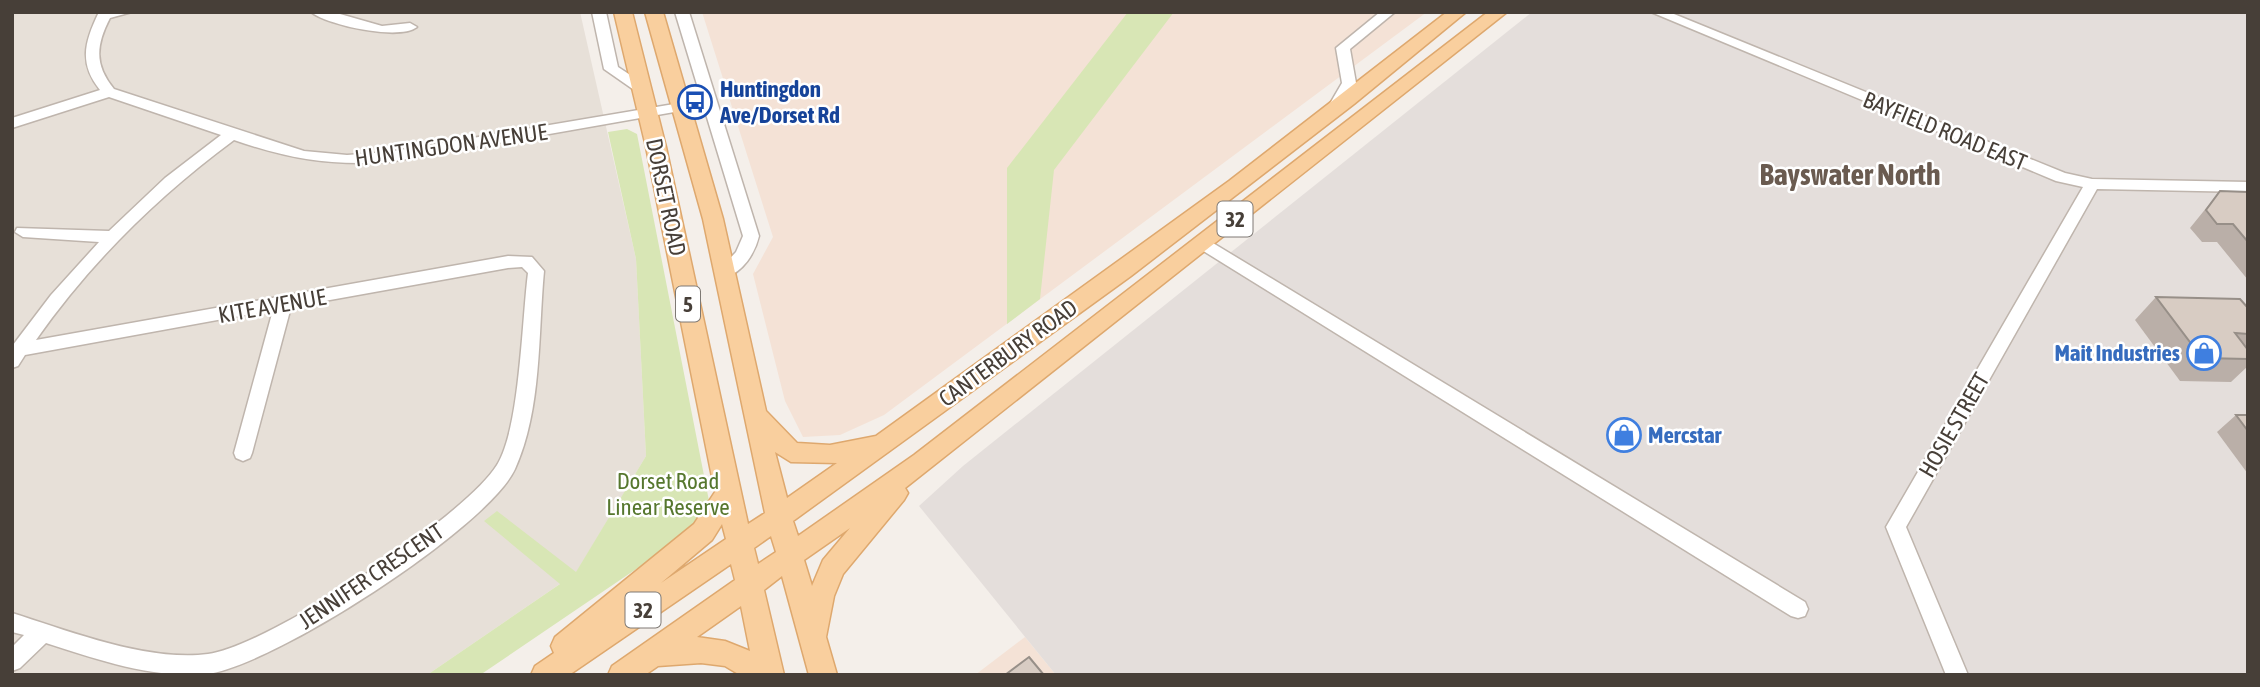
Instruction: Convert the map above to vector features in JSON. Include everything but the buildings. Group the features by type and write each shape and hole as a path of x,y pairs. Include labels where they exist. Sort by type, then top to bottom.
{"main road":[{"name":"DORSET ROAD","path":"623,12 648,115 770,675"},
{"name":"DORSET ROAD","path":"654,12 726,271 779,519 823,675"},
{"name":"CANTERBURY ROAD","path":"544,675 779,519 1310,127 1458,12"},
{"name":"CANTERBURY ROAD","path":"622,675 791,558 923,462 1499,12"},
{"path":"1310,127 1336,140"},
{"path":"755,415 791,452 811,456 849,452 887,439"},
{"path":"813,636 821,596 832,568 923,462"},
{"path":"530,675 703,532 728,492"},
{"path":"654,653 713,649 747,661 762,675"}],"street":[{"path":"12,123 109,92 98,80 90,61 90,48 105,14 126,12"},
{"path":"317,12 382,30 410,26"},
{"path":"599,12 611,69 642,89"},
{"path":"682,12 751,236 750,245 739,261 726,271"},
{"path":"1335,107 1349,83 1343,48 1389,12"},
{"name":"BAYFIELD ROAD EAST","path":"1657,12 2061,177 2092,184 2248,187"},
{"name":"HUNTINGDON AVENUE","path":"109,92 231,135 304,156 372,159 648,115 680,107"},
{"path":"16,356 115,237 172,180 231,135"},
{"name":"HOSIE STREET","path":"1957,675 1896,527 2092,184"},
{"path":"23,232 115,237"},
{"path":"1203,243 1798,609"},
{"name":"KITE AVENUE","path":"16,356 283,304 526,261"},
{"name":"JENNIFER CRESCENT","path":"12,622 156,662 209,664 239,657 272,642 383,572 471,508 491,490 506,467 518,428 536,271 526,261"},
{"path":"243,453 283,304"},
{"path":"12,661 42,632"}],"shaded area":[{"path":"12,12 580,12 636,259 646,456 576,573 427,675 12,675"},
{"path":"702,12 1427,12 884,415 840,435 803,437 785,401 753,274 773,237"},
{"path":"1532,12 2248,12 2248,675 1056,675 919,506 963,466"},
{"path":"1025,637 1056,675 975,675"}],"green space":[{"path":"1128,12 1174,12 1054,170 1040,299 1007,324 1007,168"},
{"name":"Dorset Road Linear Reserve","path":"627,129 637,134 710,506 676,542 480,675 427,675 560,584 484,521 497,511 576,572 646,456 636,259 608,132"}],"place":[{"name":"Huntingdon Ave/Dorset Rd","path":"695,102"},
{"name":"Mait Industries","path":"2204,353"},
{"name":"Mercstar","path":"1624,435"}],"district":[{"name":"Bayswater North","path":"1850,174"}]}
